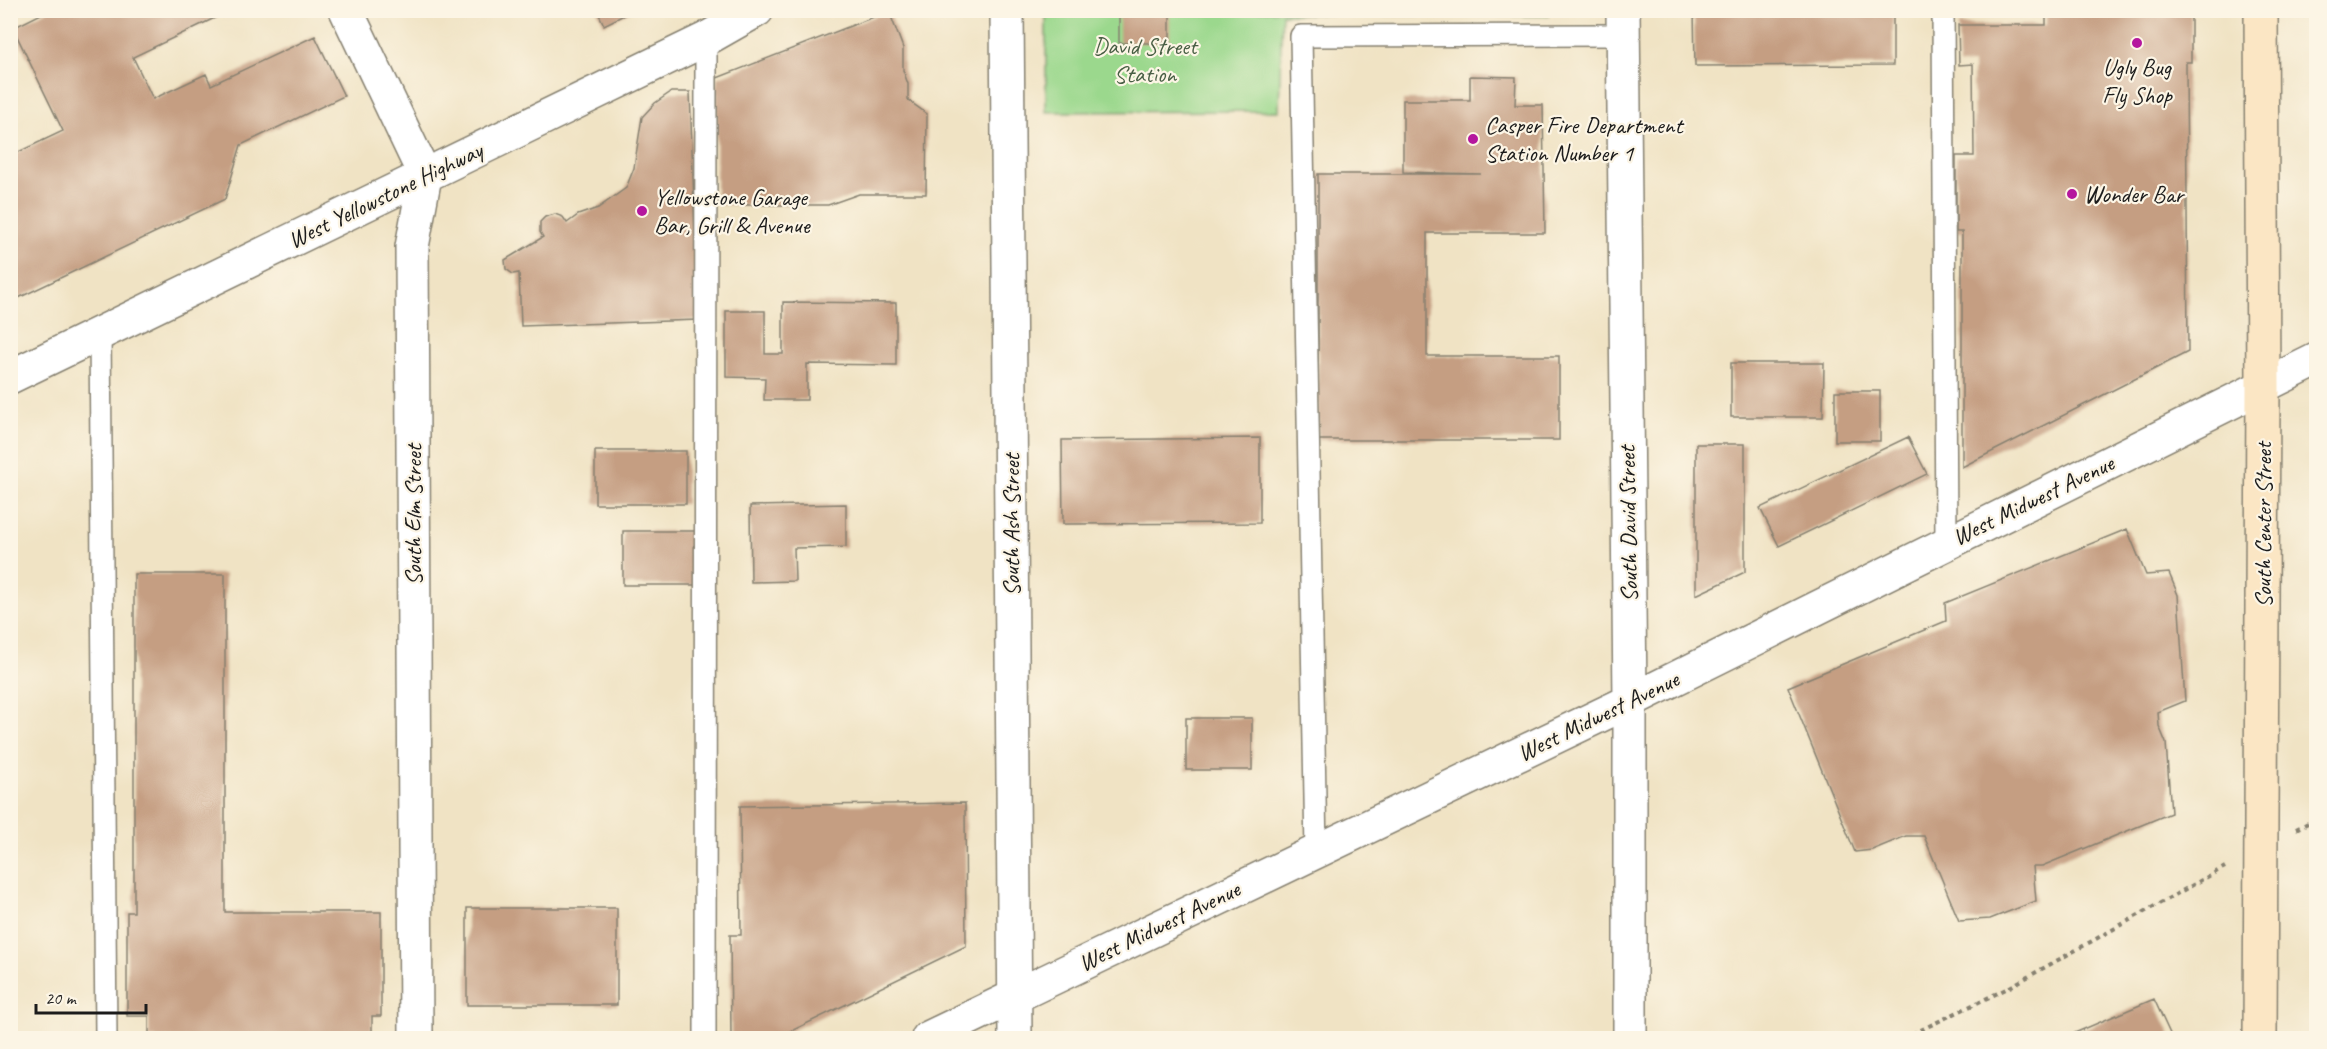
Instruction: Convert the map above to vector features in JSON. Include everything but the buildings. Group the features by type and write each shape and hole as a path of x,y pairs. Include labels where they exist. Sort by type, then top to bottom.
{"main road":[{"name":"South Center Street","path":"2260,1038 2263,386 2261,10"}],"street":[{"path":"346,10 425,176"},
{"name":"West Yellowstone Highway","path":"10,376 706,39 757,10"},
{"name":"South Ash Street","path":"1006,10 1015,1038"},
{"name":"South David Street","path":"1623,23 1630,701 1630,1038"},
{"name":"South Elm Street","path":"416,1038 412,247 425,176"},
{"name":"West Midwest Avenue","path":"928,1038 1630,701 2316,360"}],"lane":[{"path":"1943,10 1946,544"},
{"path":"1316,852 1301,36 1623,23"},
{"path":"705,1038 706,39"},
{"path":"100,333 106,1038"}],"path":[{"path":"1904,1038 2006,988 2316,819"}],"green space":[{"name":"David Street Station","path":"1046,11 1549,11 1549,16 1282,14 1279,111 1046,112"}],"place":[{"name":"Ugly Bug Fly Shop","path":"2137,43"},
{"name":"Casper Fire Department Station Number 1","path":"1473,139"},
{"name":"Wonder Bar","path":"2072,194"},
{"name":"Yellowstone Garage Bar, Grill & Avenue","path":"642,211"}]}
